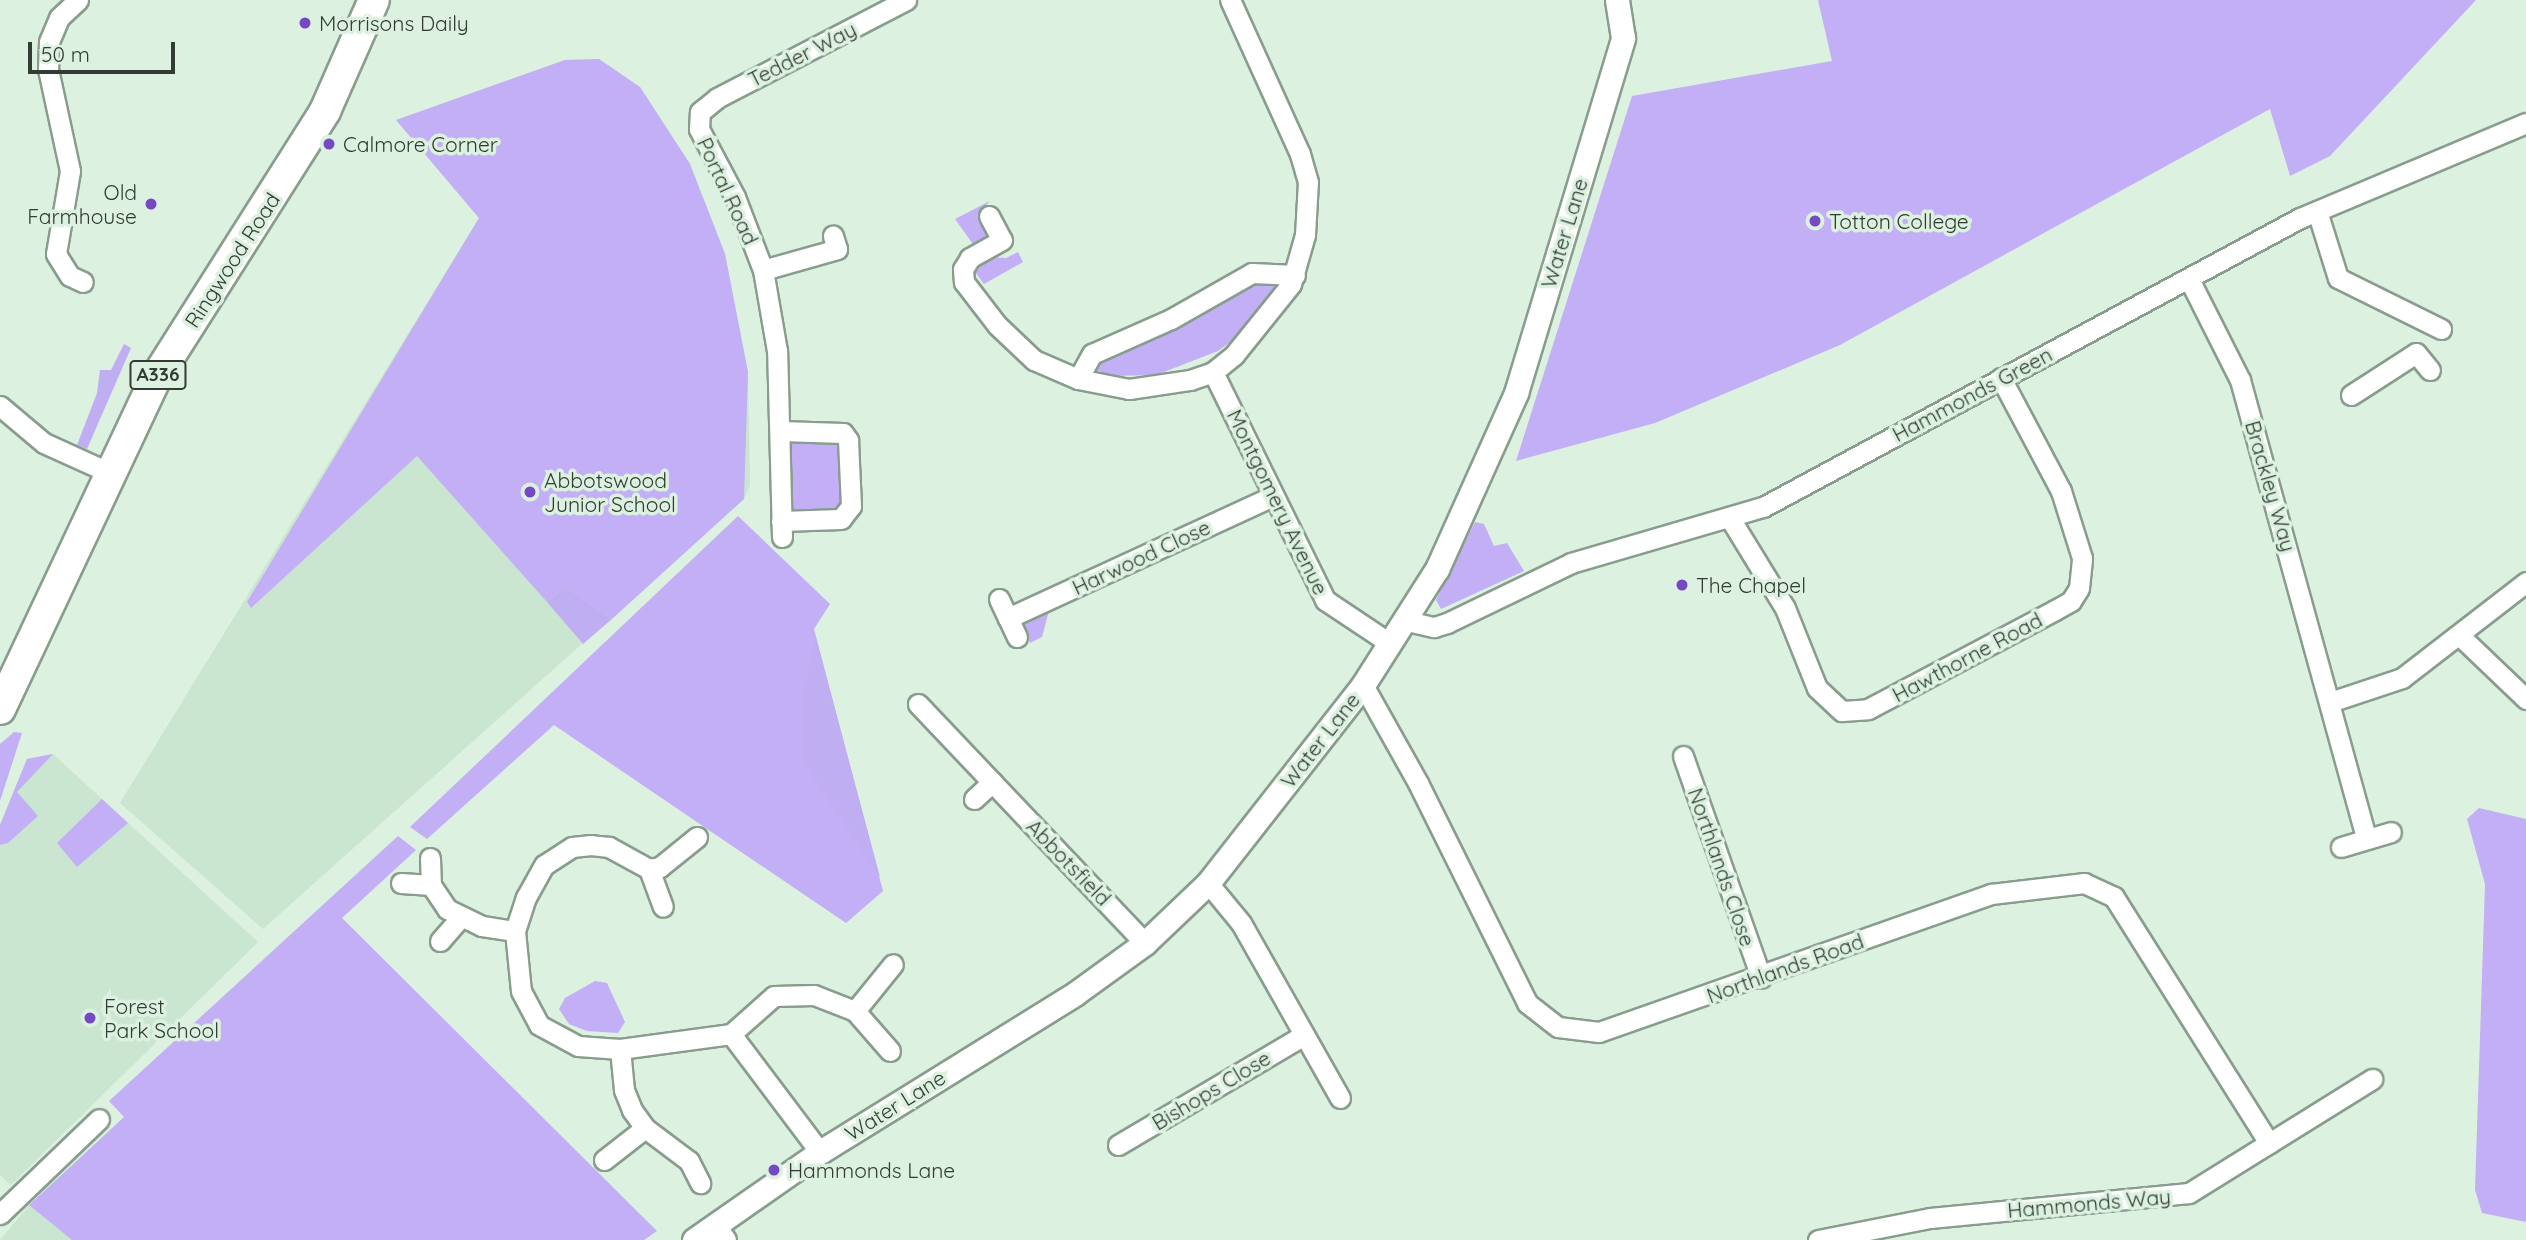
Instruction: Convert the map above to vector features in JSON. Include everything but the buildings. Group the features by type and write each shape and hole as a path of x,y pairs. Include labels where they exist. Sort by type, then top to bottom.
{"main road":[{"name":"Ringwood Road","path":"0,709 108,472 157,376 325,111 374,0"}],"street":[{"path":"78,0 59,19 49,42 48,69 70,171 56,254 70,276 83,282"},
{"name":"Tedder Way","path":"700,112 717,98 906,0"},
{"path":"989,216 1005,246 970,258 963,269 964,282 1015,345 1034,360 1078,379 1129,389 1213,372 1257,332 1295,275 1305,235 1308,182 1300,155 1230,0"},
{"name":"Water Lane","path":"694,1240 721,1233 820,1152 1076,993 1145,943 1208,883 1363,685 1407,621 1473,496 1516,393 1623,38 1617,0"},
{"name":"Portal Road","path":"700,112 699,129 735,197 763,270 777,351 782,529 841,519 851,506 848,440 844,433 780,430"},
{"name":"Hammonds Green","path":"1407,621 1434,627 1447,623 1571,563 1731,520 1763,507 2317,211 2526,123"},
{"path":"2317,211 2338,278 2441,329"},
{"name":"Portal Road","path":"763,270 837,249"},
{"path":"1078,379 1092,354 1171,319 1252,273 1295,275"},
{"name":"Brackley Way","path":"2189,279 2240,380 2366,839"},
{"path":"2351,395 2416,353 2430,370"},
{"name":"Montgomery Avenue","path":"1213,372 1325,600 1391,644"},
{"name":"Hawthorne Road","path":"1731,520 1784,608 1817,688 1843,711 1868,709 2056,610 2071,600 2079,588 2082,558 2061,491 2001,378"},
{"path":"0,406 44,443 108,472"},
{"name":"Harwood Close","path":"1008,618 1273,496"},
{"path":"2330,702 2402,678 2526,582"},
{"path":"999,599 1017,638"},
{"path":"2459,635 2526,699"},
{"name":"Northlands Road","path":"1363,685 1418,783 1527,1003 1542,1018 1577,1033 1599,1032 1761,978 1992,894 2084,883 2100,887 2114,897 2269,1143"},
{"name":"Abbotsfield","path":"918,704 1145,943"},
{"name":"Northlands Close","path":"1684,756 1761,978"},
{"path":"974,799 992,782"},
{"path":"2341,847 2391,832"},
{"path":"649,869 675,859 697,837"},
{"path":"663,907 649,869 609,848 572,847 544,865 534,879 515,931 521,991 539,1026 578,1046 620,1049 732,1034 774,996 814,995 855,1011 890,1051"},
{"path":"430,858 431,885 460,918 515,931"},
{"path":"401,883 431,885"},
{"path":"1208,883 1241,923 1340,1098"},
{"path":"440,941 460,918"},
{"path":"855,1011 893,964"},
{"path":"732,1034 820,1152"},
{"name":"Bishops Close","path":"1118,1145 1304,1035"},
{"path":"620,1049 624,1090 645,1128 689,1161 700,1183"},
{"name":"Hammonds Way","path":"1818,1240 1930,1218 2172,1197 2204,1185 2372,1079"},
{"path":"0,1214 99,1119"},
{"path":"604,1160 645,1128"}],"shaded area":[{"name":"Totton College","path":"1818,0 2476,0 2330,156 2290,176 2270,109 1840,345 1655,423 1516,461 1632,96 1832,61"},
{"name":"Abbotswood Junior School","path":"599,59 640,87 690,164 725,254 748,372 750,486 744,499 263,929 120,803 479,218 396,120 565,60"},
{"path":"599,59 640,87 690,164 725,254 748,372 744,499 612,619 565,586 547,602 417,456 251,608 247,602 479,218 396,120 565,60"},
{"path":"990,201 980,212 988,238 975,247 955,219"},
{"path":"1018,252 1023,262 984,284 975,272 987,257 1006,258"},
{"path":"1254,281 1273,282 1275,289 1237,337 1218,351 1156,375 1107,376 1097,370 1095,360"},
{"path":"124,344 131,348 87,449 77,445 97,393 100,370 111,370"},
{"path":"794,438 840,438 843,512 790,514 786,449"},
{"path":"738,516 830,604 814,629 883,891 846,923 554,725 427,839 410,827"},
{"path":"1475,522 1484,524 1494,546 1507,543 1524,571 1441,609 1436,600"},
{"path":"565,586 612,619 583,644 547,602"},
{"path":"1050,607 1042,637 1030,643 1023,620"},
{"path":"816,638 880,877 804,763 804,691"},
{"path":"14,732 22,733 0,801 0,744"},
{"name":"Forest Park School","path":"53,754 258,942 11,1185 0,1175 0,825 27,759"},
{"path":"53,754 17,792 38,816 8,843 0,845 0,825 27,759"},
{"path":"102,799 128,823 77,867 57,843"},
{"path":"2479,808 2526,819 2526,1222 2482,1213 2475,1190 2485,884 2467,819"},
{"path":"398,836 416,850 342,918 657,1231 644,1240 72,1240 29,1205 124,1117 109,1101"},
{"path":"595,981 607,983 625,1022 618,1033 587,1031 569,1024 559,1009 565,998"},
{"path":"29,1205 72,1240 0,1240"}],"place":[{"name":"Morrisons Daily","path":"305,23"},
{"name":"Calmore Corner","path":"329,144"},
{"name":"Old Farmhouse","path":"151,204"},
{"name":"Totton College","path":"1815,221"},
{"name":"Abbotswood Junior School","path":"530,492"},
{"name":"The Chapel","path":"1682,585"},
{"name":"Forest Park School","path":"90,1018"},
{"name":"Hammonds Lane","path":"774,1170"}]}
